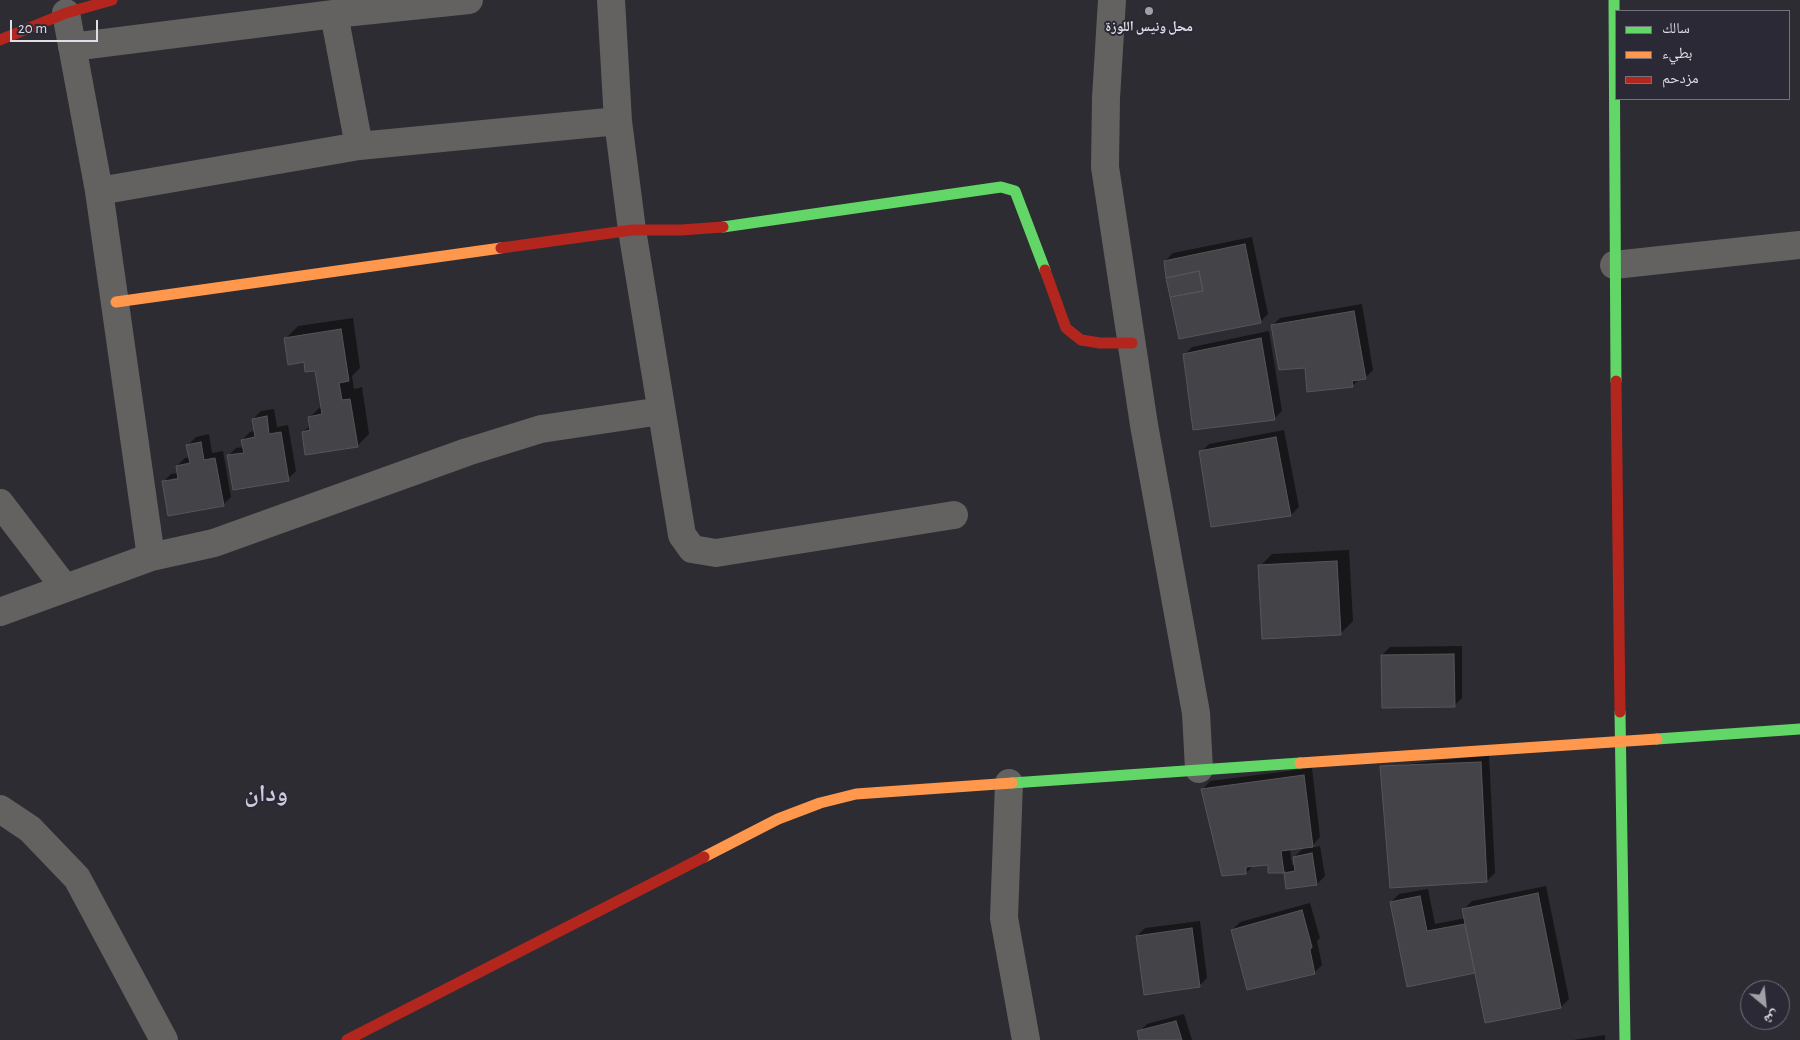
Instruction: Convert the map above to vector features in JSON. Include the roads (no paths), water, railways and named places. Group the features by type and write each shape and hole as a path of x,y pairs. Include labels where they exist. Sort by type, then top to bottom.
{"street":[{"path":"0,40 66,13 112,0"},
{"path":"72,47 334,14 469,0"},
{"path":"611,0 618,121 632,230 682,535 692,549 716,554 954,515"},
{"path":"1112,0 1106,98 1105,167 1144,425 1196,714 1198,769"},
{"path":"1614,0 1614,265 1624,1040"},
{"path":"66,13 99,191 151,557"},
{"path":"334,14 359,146"},
{"path":"99,191 359,146 618,121"},
{"path":"116,302 632,230 680,230 720,227 1001,187 1015,191 1066,328 1081,340 1100,343 1132,343"},
{"path":"1614,265 1800,245"},
{"path":"0,612 151,557 214,543 467,452 540,429 661,411"},
{"path":"0,503 65,588"},
{"path":"347,1040 778,819 820,803 856,794 1198,769 1800,730"},
{"path":"1009,782 1004,918 1026,1040"},
{"path":"0,809 30,829 77,878 164,1040"}],"place":[{"name":"محل ونيس اللوزة","path":"1149,11"}],"district":[{"name":"ودان","path":"266,794"}]}
